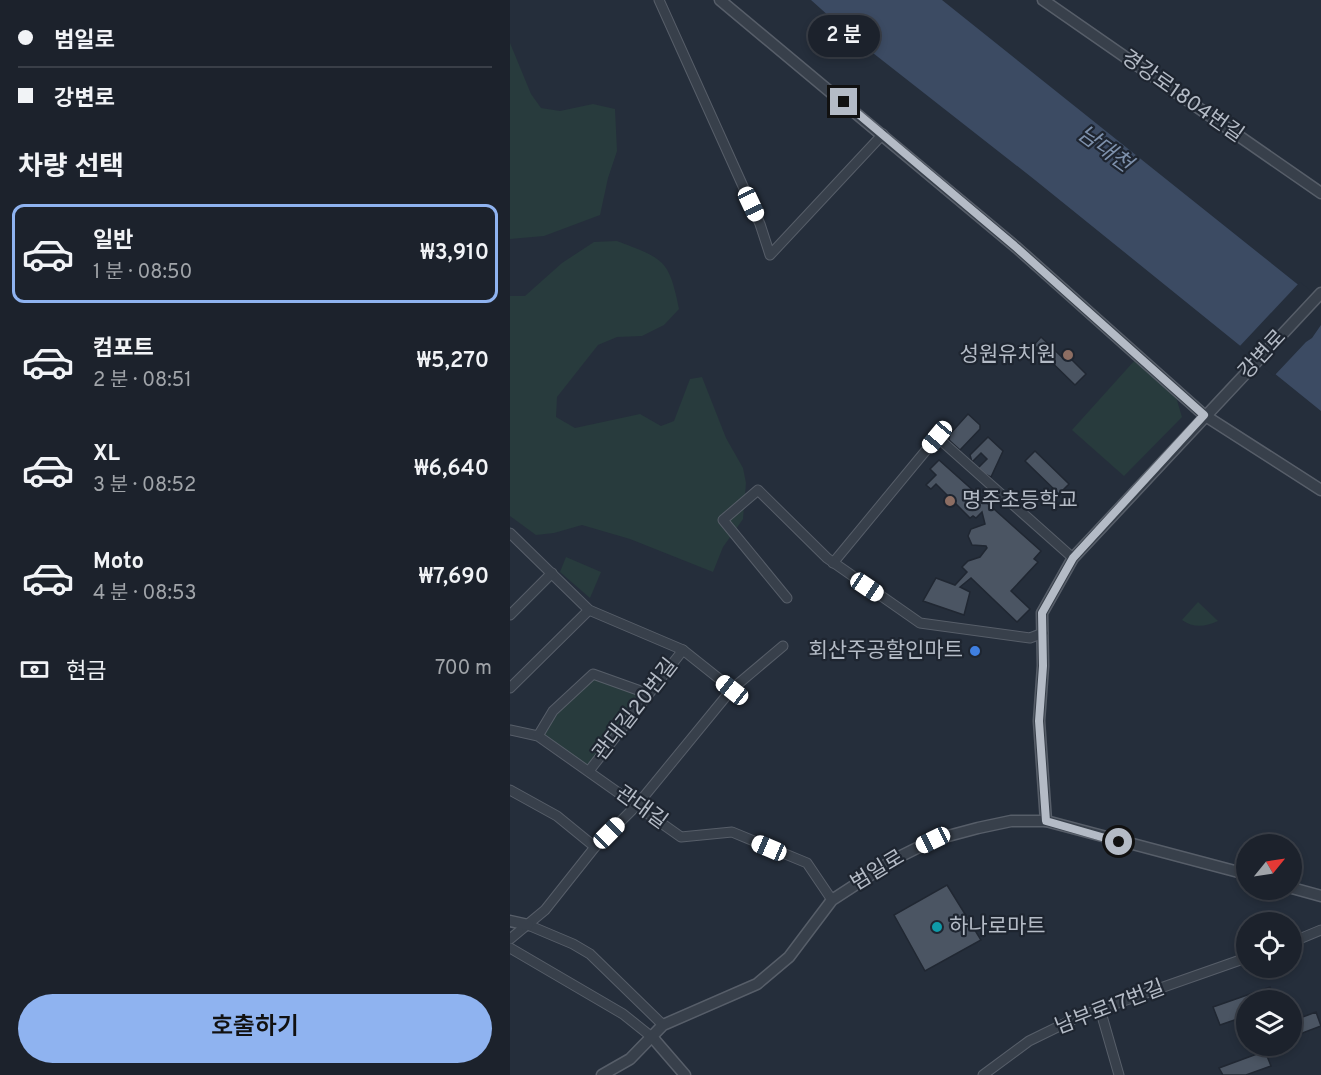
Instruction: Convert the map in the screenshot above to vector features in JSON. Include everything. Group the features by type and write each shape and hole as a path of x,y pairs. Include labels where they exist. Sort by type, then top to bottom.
{"street":[{"path":"659,0 760,224 770,255 882,134"},
{"path":"720,0 1017,248 1204,415 1321,490"},
{"name":"경강로1804번길","path":"1043,0 1321,193"},
{"name":"강변로","path":"1046,821 1039,721 1042,613 1073,558 1204,415 1321,293"},
{"path":"833,563 937,437 1073,558"},
{"path":"787,598 723,520 758,490 833,563 920,623 1030,638 1042,633"},
{"path":"511,534 589,610 683,650 732,690"},
{"path":"510,615 552,573"},
{"path":"510,688 589,610"},
{"path":"510,939 545,910 595,847 637,805 732,690 783,646"},
{"name":"관대길20번길","path":"589,771 683,650"},
{"path":"538,736 553,711 592,674 649,694"},
{"name":"관대길","path":"510,730 538,736 681,837 732,832 807,863 832,900"},
{"path":"510,790 557,816 595,847"},
{"name":"범일로","path":"602,1075 630,1059 663,1025 741,992 774,972 832,900 895,859 933,840 1011,821 1046,821 1236,871"},
{"path":"1302,891 1321,896"},
{"path":"510,921 528,925 573,944 590,954 663,1025"},
{"path":"1302,938 1321,930"},
{"path":"510,948 623,1014 652,1038 686,1075"},
{"name":"남부로17번길","path":"983,1075 1029,1041 1078,1017 1236,961"},
{"path":"1100,1009 1119,1075"}],"shaded area":[{"path":"510,43 531,94 541,108 560,111 593,104 615,109 617,151 600,215 544,236 510,239"},
{"path":"617,241 645,252 661,263 672,279 679,309 664,325 642,336 617,337 598,345 557,397 556,417 575,428 640,414 661,426 674,421 690,379 702,377 726,438 743,468 746,483 743,519 723,547 713,572 630,539 582,525 554,533 536,535 510,516 510,296 525,296 562,263 594,242"},
{"path":"1135,360 1176,397 1182,417 1124,476 1072,430"},
{"path":"566,557 601,572 590,598 560,572"},
{"path":"1198,602 1218,621 1199,626 1182,620"},
{"path":"593,674 649,694 589,771 538,736 553,711"}],"water":[{"name":"남대천","path":"811,0 942,0 1321,303 1321,411 1035,180 850,35"}],"pier":[{"path":"1300,282 1321,299 1321,325 1312,338 1274,376 1239,347"}],"building":[{"path":"1041,337 1065,360 1069,357 1086,374 1075,385 1034,345"},
{"path":"968,414 980,425 980,429 960,450 949,440 950,434"},
{"path":"988,437 1003,451 991,477 976,470 987,459 981,453 972,462 970,455"},
{"path":"1035,451 1069,484 1059,494 1025,461"},
{"path":"939,460 1041,551 1034,559 1038,562 1011,591 1030,609 1017,622 971,578 960,587 970,592 964,615 923,601 936,578 955,585 967,572 962,567 968,561 980,557 987,548 972,545 968,536 971,529 985,524 982,512 976,518 973,516 970,518 936,484 931,489 926,485 936,475 930,469"},
{"name":"하나로마트","path":"947,885 981,940 925,971 894,915"},
{"path":"1236,999 1236,1019 1220,1025 1213,1007"},
{"path":"1316,1012 1321,1026 1302,1033 1302,1017"},
{"path":"1251,1056 1267,1056 1271,1066 1246,1075 1223,1075 1219,1068"}],"place":[{"name":"성원유치원","path":"1068,355"},
{"name":"명주초등학교","path":"950,501"},
{"name":"회산주공할인마트","path":"975,651"},
{"name":"하나로마트","path":"937,927"}],"route":[{"path":"844,102 1017,248 1204,415 1073,558 1042,613 1043,666 1039,721 1046,821 1119,842"}]}
